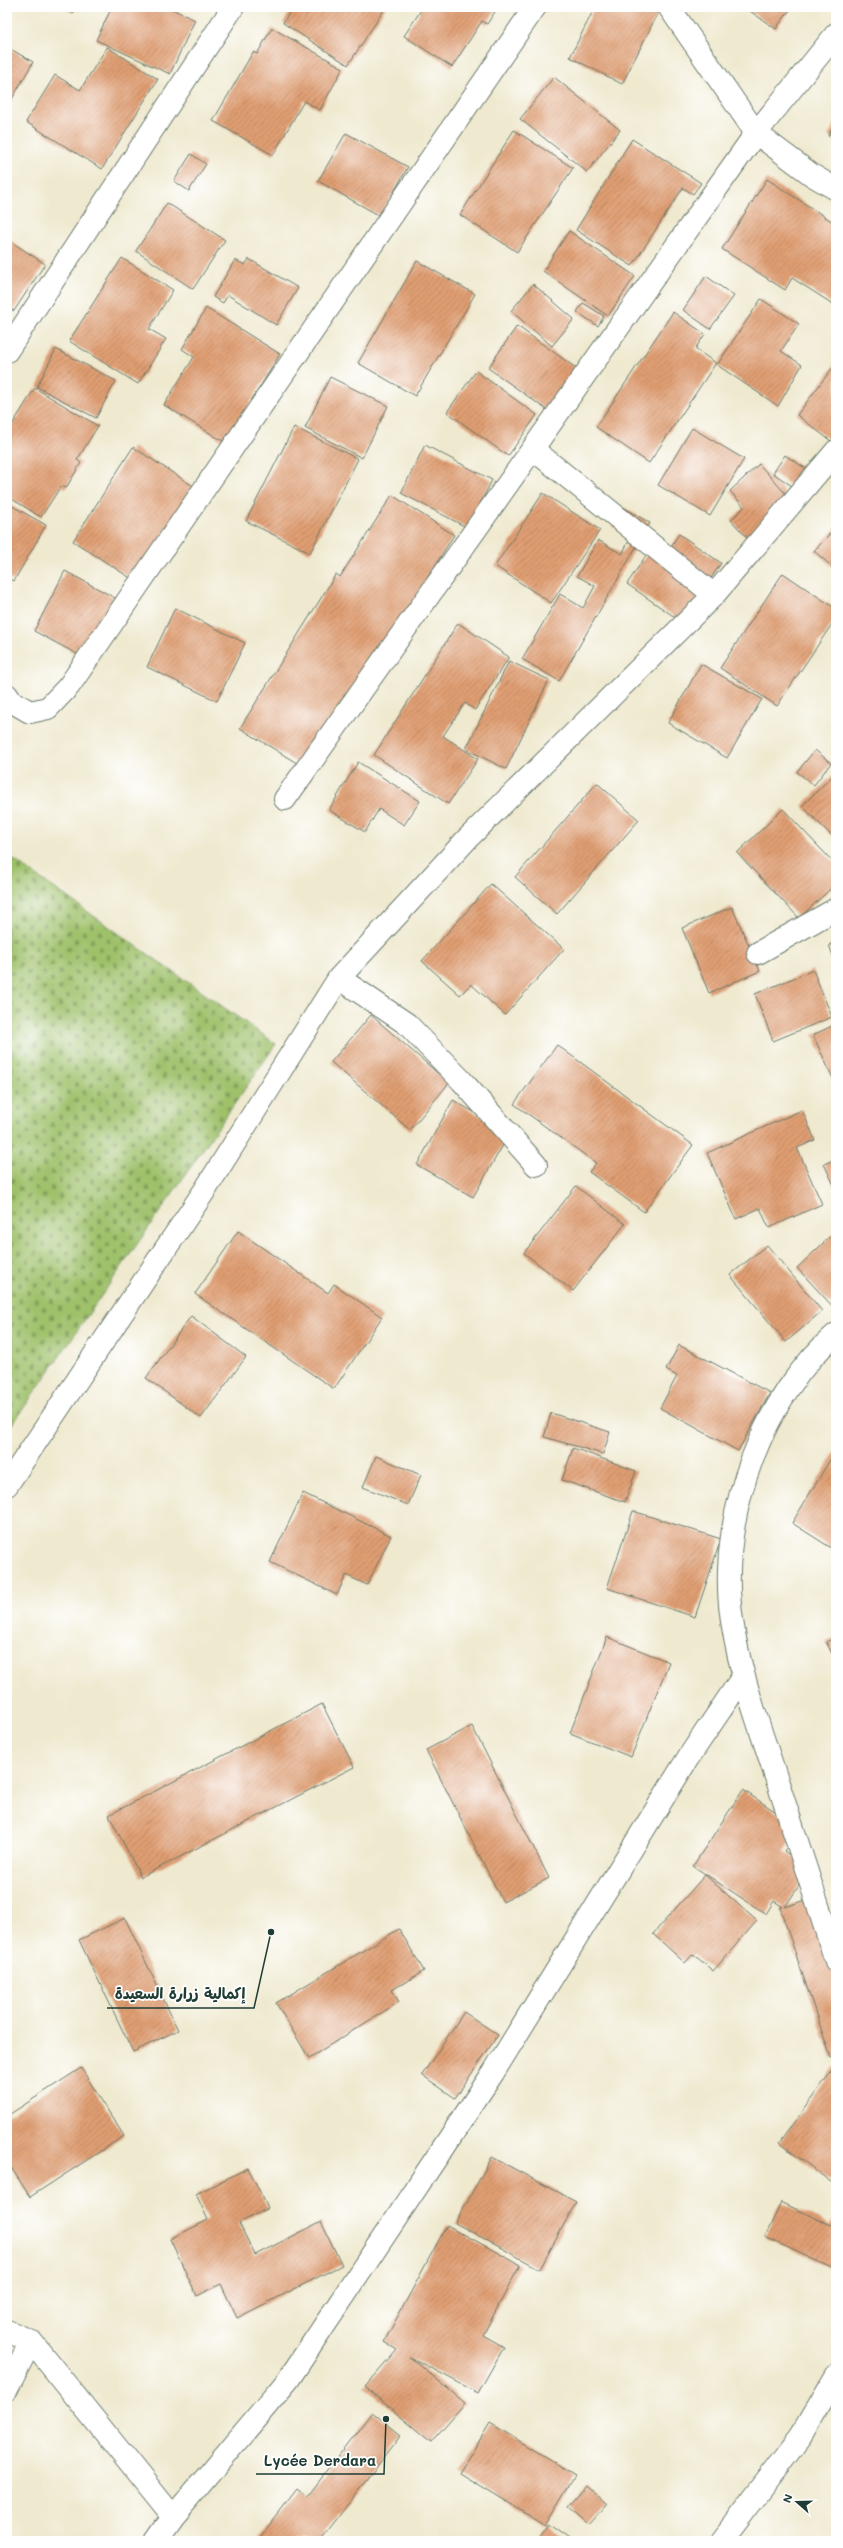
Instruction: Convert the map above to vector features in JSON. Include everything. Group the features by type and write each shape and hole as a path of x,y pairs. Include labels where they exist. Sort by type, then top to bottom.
{"street":[{"path":"7,351 233,7"},
{"path":"7,695 11,700 30,712 48,708 69,686 535,7"},
{"path":"669,7 756,133 812,175 836,189"},
{"path":"286,799 534,450 756,133 836,34"},
{"path":"534,450 714,595"},
{"path":"7,1485 205,1190 339,978 468,838 714,595 836,451"},
{"path":"758,953 836,909"},
{"path":"339,978 407,1024 462,1081 536,1165"},
{"path":"836,1334 824,1344 794,1380 766,1424 743,1481 732,1541 730,1604 742,1678 829,1915 836,1960"},
{"path":"156,2541 173,2517 288,2380 493,2073 688,1758 742,1678"},
{"path":"7,2331 31,2341 173,2517"},
{"path":"7,2389 31,2341"},
{"path":"721,2541 801,2436 836,2376"}],"green space":[{"path":"7,855 276,1044 7,1432"}],"building":[{"path":"60,7 76,7 73,13"},
{"path":"112,7 168,7 195,20 170,74 96,40"},
{"path":"293,7 386,7 348,65 283,23"},
{"path":"423,7 498,7 487,24 482,21 452,67 404,36"},
{"path":"595,7 651,7 659,11 622,84 570,57"},
{"path":"744,7 792,7 776,29"},
{"path":"272,28 343,68 320,110 304,101 273,155 213,121 253,52 257,54"},
{"path":"7,47 33,62 8,106 7,105"},
{"path":"107,47 158,79 102,169 26,122 55,75 80,90"},
{"path":"554,77 620,130 587,172 520,119"},
{"path":"836,121 836,140 828,136"},
{"path":"514,130 573,168 517,252 460,215"},
{"path":"346,133 408,167 380,216 318,181"},
{"path":"632,139 701,183 693,194 683,188 632,266 576,230"},
{"path":"191,154 206,164 189,191 174,181"},
{"path":"767,179 836,224 836,306 792,278 785,290 722,249"},
{"path":"167,203 225,240 193,289 136,251"},
{"path":"569,231 635,276 608,316 543,271"},
{"path":"7,239 45,264 14,311 7,307"},
{"path":"122,258 173,290 149,329 166,339 138,384 69,341"},
{"path":"249,259 298,288 276,325 228,295 223,303 213,297 235,260 245,265"},
{"path":"417,261 475,294 415,396 358,363"},
{"path":"706,276 734,296 710,329 683,310"},
{"path":"533,284 574,319 552,346 511,311"},
{"path":"761,299 799,324 781,351 802,365 778,406 717,365"},
{"path":"583,303 604,316 598,326 577,312"},
{"path":"206,308 280,354 226,443 164,405 194,357 182,349"},
{"path":"673,312 705,334 695,349 716,363 649,463 596,427"},
{"path":"517,326 576,368 547,410 488,368"},
{"path":"56,349 116,381 96,418 37,387"},
{"path":"836,363 836,445 797,415"},
{"path":"476,371 537,415 508,456 447,412"},
{"path":"330,377 388,406 362,458 305,428"},
{"path":"35,388 98,426 77,460 81,463 66,488 61,486 41,517 7,496 7,433"},
{"path":"294,427 358,459 310,553 246,521"},
{"path":"692,428 744,459 710,516 658,485"},
{"path":"425,445 492,480 468,528 401,493"},
{"path":"133,447 193,486 135,581 73,541"},
{"path":"785,455 820,478 808,497 773,473"},
{"path":"759,464 793,502 750,541 731,520 744,507 730,491"},
{"path":"543,493 600,530 551,603 495,566"},
{"path":"392,495 454,535 308,770 240,728 336,574 340,577"},
{"path":"7,503 46,525 14,581 7,578"},
{"path":"623,507 650,523 559,681 522,659 560,594 583,608 595,586 577,576 598,540 622,554 631,537 612,526"},
{"path":"836,527 836,570 814,551"},
{"path":"679,534 721,563 682,622 627,584 649,551 662,560"},
{"path":"65,571 119,600 88,660 34,631"},
{"path":"783,573 836,609 836,618 777,706 720,668"},
{"path":"175,608 245,643 217,701 147,667"},
{"path":"458,623 509,657 475,710 465,703 443,736 478,759 448,804 374,755"},
{"path":"509,661 549,680 506,769 466,749"},
{"path":"701,664 762,699 727,758 668,723"},
{"path":"815,750 831,763 814,785 797,772"},
{"path":"358,762 420,801 404,825 379,809 365,832 329,810"},
{"path":"836,772 836,840 802,806"},
{"path":"597,783 639,820 557,914 515,877"},
{"path":"783,809 836,865 836,884 799,918 737,853"},
{"path":"491,884 564,949 505,1015 471,984 460,995 422,961"},
{"path":"732,907 760,971 709,993 682,928"},
{"path":"836,943 836,964 829,945"},
{"path":"813,970 832,1017 773,1041 755,994"},
{"path":"371,1015 449,1083 410,1130 331,1062"},
{"path":"836,1024 836,1085 813,1035"},
{"path":"557,1045 693,1145 644,1212 589,1172 596,1163 514,1104"},
{"path":"453,1100 510,1133 473,1197 417,1165"},
{"path":"802,1110 815,1140 797,1148 822,1204 769,1228 760,1208 736,1219 707,1153"},
{"path":"836,1159 836,1189 824,1164"},
{"path":"576,1186 625,1224 573,1291 524,1253"},
{"path":"238,1231 328,1293 334,1284 382,1317 334,1389 195,1294"},
{"path":"836,1231 836,1310 797,1268"},
{"path":"767,1245 822,1311 786,1342 730,1275"},
{"path":"191,1316 246,1357 201,1418 146,1378"},
{"path":"679,1345 770,1393 738,1451 660,1408 677,1376 666,1370"},
{"path":"551,1413 610,1432 603,1454 544,1437"},
{"path":"573,1448 636,1471 625,1502 562,1480"},
{"path":"836,1450 836,1551 792,1523"},
{"path":"376,1456 421,1475 408,1505 363,1487"},
{"path":"303,1493 391,1536 367,1585 346,1575 337,1595 270,1562"},
{"path":"633,1511 721,1539 695,1617 607,1588"},
{"path":"607,1637 669,1662 631,1757 570,1733"},
{"path":"836,1637 836,1661 826,1642"},
{"path":"322,1704 354,1767 141,1877 109,1815"},
{"path":"472,1726 549,1878 503,1902 426,1750"},
{"path":"743,1790 800,1828 784,1851 810,1869 785,1907 815,1897 836,1959 836,2056 831,2058 780,1908 783,1907 774,1901 766,1914 693,1866"},
{"path":"705,1875 757,1921 713,1971 693,1954 685,1963 653,1934"},
{"path":"125,1918 178,2030 133,2052 79,1940"},
{"path":"399,1929 424,1971 392,1990 399,2002 309,2058 276,2003"},
{"path":"464,2012 498,2035 455,2098 422,2075"},
{"path":"836,2065 836,2185 779,2143"},
{"path":"81,2068 124,2136 30,2197 7,2161 7,2116"},
{"path":"492,2157 576,2202 540,2269 455,2223"},
{"path":"248,2168 268,2208 239,2223 255,2255 321,2222 342,2265 237,2318 221,2284 197,2296 170,2239 208,2220 196,2194"},
{"path":"781,2202 830,2225 836,2217 836,2270 765,2237"},
{"path":"447,2225 520,2265 483,2335 504,2347 478,2393 410,2357 465,2403 431,2442 365,2387 397,2350 384,2342"},
{"path":"372,2412 401,2435 320,2541 257,2541 297,2489 307,2497"},
{"path":"490,2423 575,2475 545,2525 460,2473"},
{"path":"587,2485 607,2503 589,2524 569,2506"},
{"path":"548,2524 572,2541 536,2541"}],"place":[{"name":"إكمالية زرارة السعيدة","path":"271,1932"},
{"name":"Lycée Derdara","path":"386,2419"}]}
